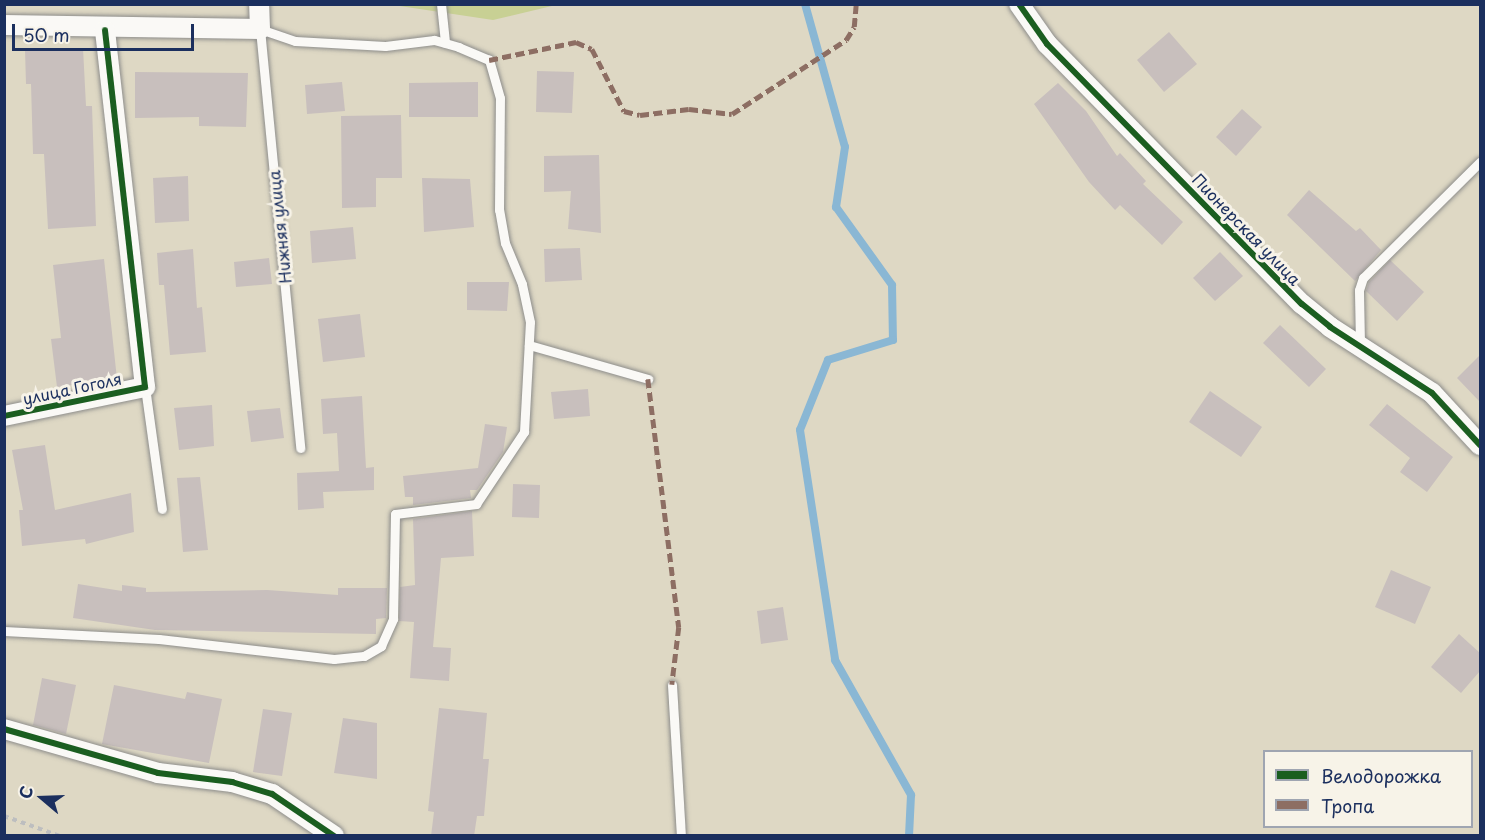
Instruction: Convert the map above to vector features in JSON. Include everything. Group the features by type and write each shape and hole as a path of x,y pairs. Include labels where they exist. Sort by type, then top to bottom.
{"street":[{"name":"Нижняя улица","path":"259,4 260,29"},
{"name":"Пионерская улица","path":"1019,4 1047,44 1302,304 1360,346 1432,393 1480,445"},
{"path":"4,25 105,30 260,29"},
{"path":"105,30 145,387"},
{"name":"улица Гоголя","path":"4,416 145,387"},
{"path":"4,729 158,773 232,782 272,794 334,836"}],"lane":[{"path":"441,4 445,43"},
{"path":"4,631 159,639 334,659 364,656 381,646 393,619 395,514 476,504 524,432 530,322 522,284 505,243 499,210 500,98 489,60 434,40 385,46 295,41 260,29"},
{"name":"Нижняя улица","path":"260,29 300,448"},
{"path":"1360,346 1359,290 1363,278 1480,162"},
{"path":"529,345 648,379"},
{"path":"145,387 162,509"},
{"path":"672,685 681,836"}],"path":[{"path":"4,816 60,836"}],"green space":[{"path":"393,5 556,5 493,20"}],"building":[{"path":"1169,32 1197,64 1164,92 1137,60"},
{"path":"83,48 86,106 92,106 96,226 48,229 44,154 33,154 31,84 26,84 25,50"},
{"path":"537,71 574,72 572,113 536,112"},
{"path":"135,72 248,73 246,127 199,126 199,117 135,118"},
{"path":"342,82 345,111 307,114 305,85"},
{"path":"478,82 478,117 409,117 409,83"},
{"path":"1058,83 1086,111 1117,156 1120,153 1146,181 1143,184 1183,222 1162,245 1120,205 1115,210 1089,182 1034,104"},
{"path":"1242,109 1262,127 1236,156 1216,137"},
{"path":"401,115 402,178 376,178 376,207 342,208 341,116"},
{"path":"599,155 601,233 568,229 571,191 544,192 544,156"},
{"path":"188,176 189,221 155,223 153,178"},
{"path":"422,178 470,179 474,227 424,232"},
{"path":"1309,190 1356,231 1360,228 1381,250 1355,281 1287,215"},
{"path":"353,227 356,259 312,263 310,231"},
{"path":"580,248 582,280 545,282 544,249"},
{"path":"193,249 197,308 202,307 206,352 170,355 164,285 159,285 157,253"},
{"path":"1220,252 1243,276 1215,301 1193,278"},
{"path":"269,258 272,284 236,287 234,262"},
{"path":"104,259 117,379 57,387 51,339 61,338 53,265"},
{"path":"1390,260 1424,292 1397,321 1366,291 1369,282"},
{"path":"467,282 509,282 507,311 467,310"},
{"path":"360,314 365,357 323,362 318,319"},
{"path":"1280,325 1326,369 1309,387 1263,343"},
{"path":"1480,355 1480,402 1457,378"},
{"path":"588,389 590,416 554,419 551,392"},
{"path":"1210,391 1262,427 1241,457 1189,422"},
{"path":"362,396 366,468 374,467 374,490 323,492 324,508 298,510 297,473 339,471 337,433 323,434 321,399"},
{"path":"1387,404 1453,457 1427,492 1400,472 1410,458 1369,425"},
{"path":"212,405 214,446 179,450 174,408"},
{"path":"280,408 284,438 251,442 247,411"},
{"path":"485,424 507,427 503,452 477,490 470,490 471,498 413,505 413,497 405,497 403,476 478,468"},
{"path":"45,445 55,510 131,493 134,532 86,544 85,539 22,546 19,510 23,510 12,450"},
{"path":"200,477 208,550 183,552 177,478"},
{"path":"513,484 540,485 539,518 512,517"},
{"path":"472,511 474,556 441,558 433,647 451,648 449,681 410,678 414,622 399,621 400,587 415,585 413,519"},
{"path":"1391,570 1431,587 1415,624 1375,607"},
{"path":"78,584 122,591 122,585 146,588 146,592 267,590 338,595 338,588 387,588 386,618 376,619 376,634 155,630 73,618"},
{"path":"783,607 788,640 761,644 757,611"},
{"path":"1459,634 1480,653 1480,671 1461,693 1431,667"},
{"path":"42,678 76,685 66,734 33,725"},
{"path":"114,685 185,699 187,692 222,699 209,763 102,744"},
{"path":"439,708 487,713 483,759 489,759 484,816 477,816 474,836 431,836 434,812 428,811"},
{"path":"263,709 292,713 282,776 253,772"},
{"path":"343,718 377,723 377,779 334,773"}],"waterway":[{"path":"805,4 845,147 836,207 892,285 893,340 828,360 800,430 835,660 911,795 909,836"}],"marked path":[{"path":"489,60 576,42 592,49 624,111 640,115 689,109 732,114 846,40 854,27 856,4"},
{"path":"648,379 679,627 672,685"}],"cycle path":[{"path":"1019,4 1047,44 1302,304 1330,327 1432,393 1480,445"},
{"path":"4,416 145,387 105,30"},
{"path":"4,729 158,773 232,782 272,794 334,836"}]}
